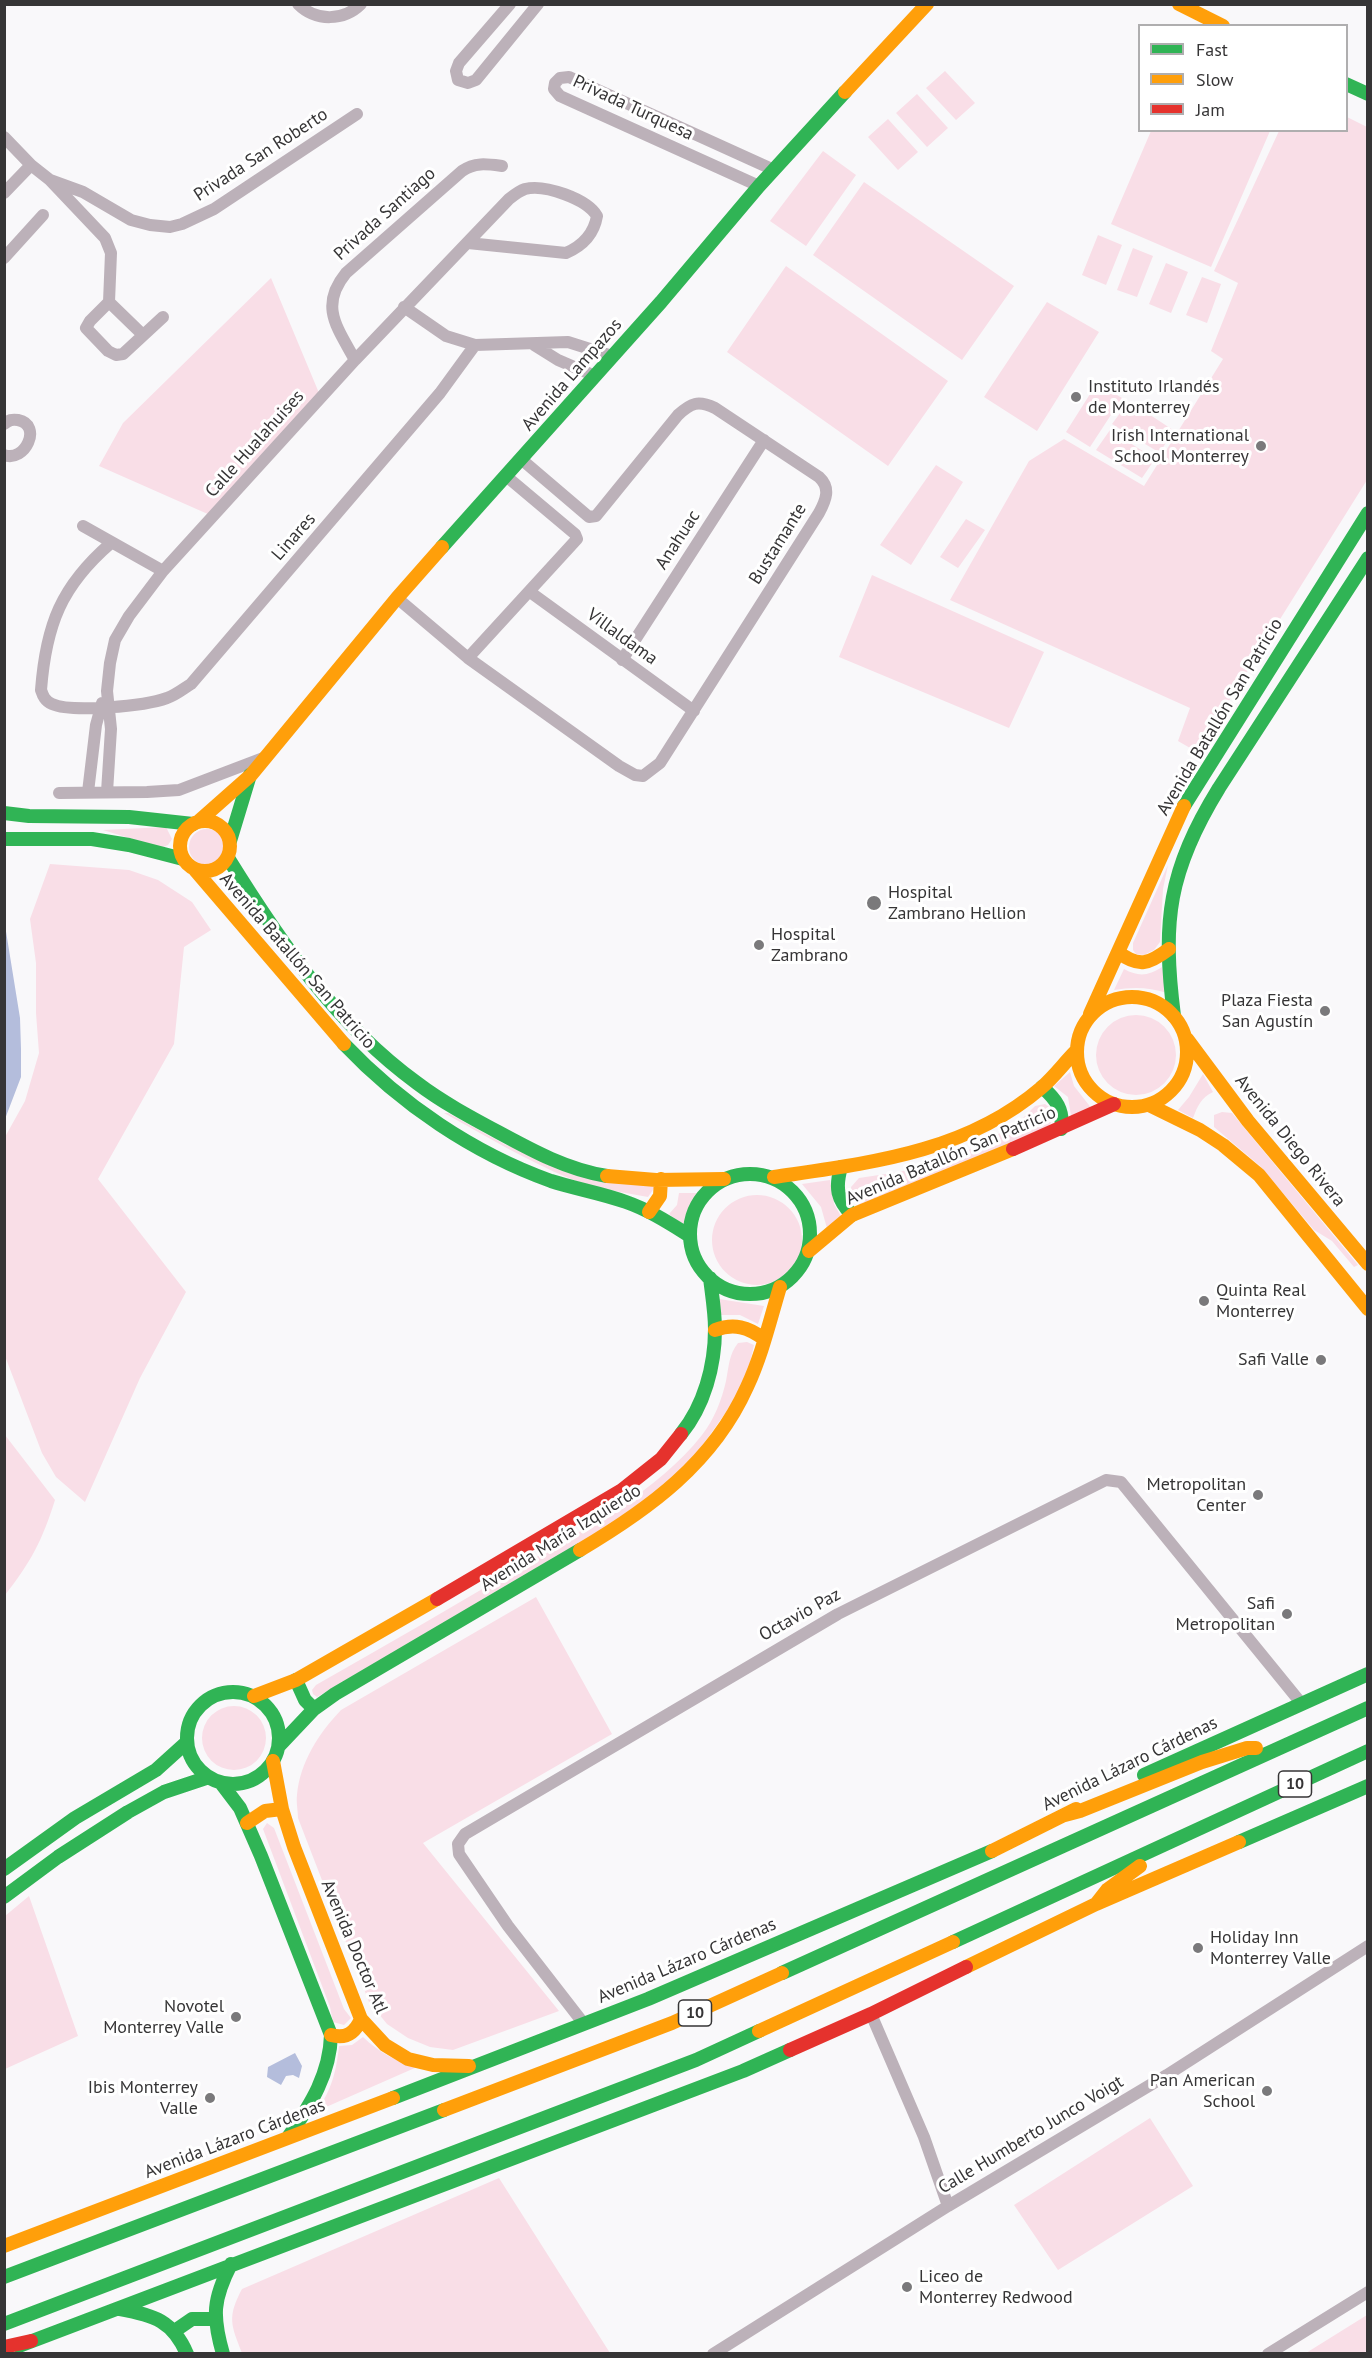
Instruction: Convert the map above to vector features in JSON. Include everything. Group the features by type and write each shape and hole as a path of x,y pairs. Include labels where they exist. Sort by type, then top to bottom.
{"main road":[{"name":"Avenida Lampazos","path":"196,822 250,775 397,598 759,186 927,4"},
{"path":"1179,4 1219,24"},
{"path":"1348,84 1368,94"},
{"name":"Avenida Batallón San Patricio","path":"1090,1014 1179,815 1368,513"},
{"name":"Avenida Batallón San Patricio","path":"1173,1016 1169,982 1172,899 1178,871 1189,843 1221,786 1368,558"},
{"name":"Avenida Lampazos","path":"230,841 250,775"},
{"path":"4,813 29,816 129,817 217,824 226,833 231,847 228,858 219,867 207,872 195,870 183,859 129,845 92,839 4,839"},
{"path":"183,859 180,840 184,832 196,822"},
{"name":"Avenida Batallón San Patricio","path":"228,858 256,904 320,991 351,1026 405,1075 464,1113 512,1139 565,1164 588,1172 661,1179 724,1179"},
{"name":"Avenida Batallón San Patricio","path":"195,870 251,934 332,1034 372,1074 404,1099 435,1120 514,1163 549,1179 649,1212 690,1236"},
{"path":"1119,952 1129,961 1138,963 1155,960 1169,949"},
{"path":"1126,997 1144,998 1159,1005 1173,1016 1182,1027 1187,1039 1185,1068 1178,1082 1168,1093 1149,1105 1137,1107 1114,1104 1088,1084 1080,1071 1076,1051 1080,1032 1090,1014 1110,1000 1126,997"},
{"name":"Avenida Diego Rivera","path":"1187,1039 1248,1121 1368,1264"},
{"name":"Avenida Batallón San Patricio","path":"774,1178 911,1155 941,1146 994,1122 1041,1087 1076,1051"},
{"path":"1041,1087 1061,1107 1063,1115 1061,1129"},
{"name":"Avenida Batallón San Patricio","path":"809,1251 852,1215 1061,1129 1114,1104"},
{"path":"1149,1105 1200,1130 1259,1175 1368,1309"},
{"path":"841,1167 836,1191 841,1204 852,1215"},
{"path":"756,1174 774,1178 789,1189 801,1204 807,1217 810,1233 809,1251 798,1272 780,1287 761,1293 735,1292 710,1278 694,1251 690,1224 707,1193 724,1179 756,1174"},
{"path":"649,1212 660,1196 661,1179"},
{"name":"Avenida María Izquierdo","path":"254,1696 296,1680 478,1575 622,1490 661,1458 700,1405 711,1369 715,1330 710,1278"},
{"name":"Avenida María Izquierdo","path":"279,1746 314,1709 352,1684 619,1527 653,1503 688,1473 718,1436 746,1388 780,1287"},
{"path":"715,1330 737,1325 746,1327 764,1339"},
{"name":"Avenida Lázaro Cárdenas","path":"4,2246 289,2136 479,2066 973,1861 1107,1792 1368,1674"},
{"path":"296,1680 305,1700 314,1709"},
{"path":"4,1897 58,1857 164,1792 215,1780 241,1784 260,1776 273,1761 279,1746 278,1726 269,1708 254,1696 235,1691 216,1695 200,1706 189,1722 187,1742 193,1762 215,1780 240,1808 331,2035 332,2049 329,2065 321,2083 289,2136"},
{"name":"10","path":"4,2277 672,2023 1277,1747 1368,1708"},
{"path":"4,1869 75,1818 156,1770 187,1742"},
{"path":"1065,1815 1228,1753 1247,1748 1277,1747"},
{"name":"10","path":"4,2324 696,2060 1368,1751"},
{"name":"Avenida Doctor Atl","path":"273,1761 282,1809 361,2019 376,2038 400,2057 425,2064 479,2066"},
{"path":"4,2352 712,2083 871,2014 1096,1904 1368,1786"},
{"path":"247,1823 265,1811 282,1809"},
{"path":"1096,1904 1124,1877 1202,1832 1223,1817"},
{"path":"331,2035 345,2037 351,2035 361,2019"},
{"path":"223,2354 214,2319 214,2299 231,2264"},
{"path":"119,2308 155,2317 176,2330 187,2354"},
{"path":"176,2330 192,2319 214,2319"},
{"path":"4,2347 31,2341"}],"street":[{"path":"298,4 316,15 340,18 361,4"},
{"path":"510,4 459,63 456,71 458,80 468,83 476,80 538,4"},
{"name":"Privada Turquesa","path":"759,186 560,96 554,89 555,82 560,78 569,77 774,170"},
{"name":"Privada San Roberto","path":"50,180 83,192 131,220 170,227 214,209 357,114"},
{"path":"648,135 657,117"},
{"name":"Privada San Roberto","path":"4,137 31,165 50,180 99,231 109,245 109,303"},
{"name":"Privada Santiago","path":"355,360 333,319 331,299 339,282 346,273 470,165 478,163 502,166"},
{"path":"4,193 31,165"},
{"name":"Calle Hualahuises","path":"88,792 105,708 115,640 129,616 163,571 404,307 509,199 527,188 547,190 577,199 593,209 597,216 596,224 587,238 579,246 566,253 468,243"},
{"path":"4,258 43,216"},
{"path":"142,335 109,303 86,328 112,354 119,355 163,317"},
{"path":"404,307 446,336 475,345 534,345 568,342 612,356"},
{"name":"Linares","path":"111,543 79,573 61,602 51,629 41,690 44,698 55,705 105,708 169,698 191,684 440,393 475,345"},
{"path":"534,345 558,360 594,376"},
{"name":"Bustamante","path":"397,598 468,658 619,766 635,775 643,776 654,769 694,711 819,513 826,496 825,485 819,477 715,408 698,402 691,404 678,415 596,516 589,517 521,459"},
{"path":"4,424 14,419 21,420 27,424 31,434 25,447 19,453 6,459"},
{"name":"Anahuac","path":"622,660 764,440"},
{"path":"468,658 577,538 506,476"},
{"path":"83,526 163,571"},
{"name":"Villaldama","path":"530,592 694,711"},
{"name":"Calle Hualahuises","path":"105,708 107,792"},
{"path":"59,793 179,790 264,758"},
{"name":"Octavio Paz","path":"584,2024 508,1926 459,1854 458,1844 465,1834 838,1614 1106,1480 1121,1482 1300,1703"},
{"name":"Calle Humberto Junco Voigt","path":"713,2354 948,2206 1167,2075 1368,1946"},
{"path":"871,2014 924,2137 948,2206"},
{"path":"1268,2354 1368,2292"}],"shaded area":[{"path":"945,71 975,103 956,120 926,88"},
{"path":"917,94 948,128 927,147 896,113"},
{"path":"1348,118 1367,127 1367,480 1197,752 1178,741 1190,708 950,600 1029,461 1064,439 1144,486 1223,359 1211,351 1238,283 1214,271 1279,132 1348,132"},
{"path":"888,119 918,152 898,170 868,137"},
{"path":"1151,132 1270,132 1211,267 1111,224"},
{"path":"823,151 856,175 806,246 770,221"},
{"path":"864,182 1014,286 962,360 813,255"},
{"path":"1098,235 1122,245 1106,285 1082,275"},
{"path":"1133,248 1153,256 1137,297 1117,290"},
{"path":"1166,263 1188,272 1171,313 1149,304"},
{"path":"786,266 948,381 888,466 727,352"},
{"path":"1202,277 1221,284 1207,323 1186,315"},
{"path":"271,278 319,393 210,515 99,466 123,423"},
{"path":"1047,302 1099,332 1037,431 984,397"},
{"path":"1097,383 1122,398 1090,447 1066,432"},
{"path":"1129,401 1173,430 1160,453 1112,424"},
{"path":"1110,430 1155,459 1142,478 1096,450"},
{"path":"936,465 963,482 911,565 880,545"},
{"path":"966,519 985,530 958,568 940,557"},
{"path":"872,575 1044,652 1009,728 839,657"},
{"path":"166,827 172,839 168,845 161,848 103,830"},
{"path":"207,829 220,834 225,847 220,860 207,865 194,860 189,847 194,834"},
{"path":"50,864 129,870 158,880 192,902 211,930 184,947 174,1044 98,1179 186,1292 140,1378 85,1502 56,1477 42,1453 5,1356 5,1137 25,1101 39,1053 36,963 30,919"},
{"path":"1168,865 1163,889 1160,942 1154,950 1144,955 1136,954 1133,950 1133,943"},
{"path":"1162,967 1167,993 1140,988 1114,990 1124,969 1143,974"},
{"path":"1128,1015 1144,1015 1165,1026 1176,1047 1176,1063 1165,1084 1144,1095 1128,1095 1114,1089 1102,1077 1096,1063 1096,1047 1102,1033 1114,1021"},
{"path":"1070,1072 1074,1086 1092,1109 1071,1116 1068,1097 1054,1086"},
{"path":"1203,1074 1213,1092 1200,1102 1193,1118 1178,1110"},
{"path":"1045,1104 1053,1110 1054,1117 1049,1126 863,1209 853,1200 851,1187 859,1178 899,1172 944,1161 986,1142 1022,1119 1035,1106"},
{"path":"1222,1112 1232,1113 1358,1265 1354,1267 1332,1241 1314,1230 1260,1166 1214,1127 1214,1115"},
{"path":"444,1113 448,1113 506,1145 655,1187 648,1197 580,1182 523,1156"},
{"path":"830,1180 834,1204 846,1225 830,1239 821,1207 802,1184"},
{"path":"679,1193 698,1193 684,1226 669,1214 677,1205"},
{"path":"757,1195 774,1198 789,1208 799,1223 802,1240 799,1257 789,1272 774,1282 757,1285 740,1282 725,1272 715,1257 712,1240 715,1223 725,1208 740,1198"},
{"path":"719,1299 764,1306 758,1324 740,1315 721,1315"},
{"path":"747,1342 754,1345 745,1385 688,1466 627,1515 317,1697 313,1694 312,1690 316,1685 599,1520 665,1474 706,1429 722,1395 733,1351 738,1343"},
{"path":"5,1435 55,1500 35,1550 5,1595"},
{"path":"536,1597 612,1734 423,1843 559,2011 453,2050 430,2047 408,2038 387,2024 369,2002 298,1818 299,1783 312,1749 325,1728 341,1710"},
{"path":"234,1706 252,1712 260,1720 266,1738 260,1756 252,1764 234,1770 216,1764 208,1756 202,1738 208,1720 216,1712"},
{"path":"267,1823 274,1828 344,2009 351,2018 344,2025 333,2022 330,2007 263,1829"},
{"path":"29,1896 78,2036 5,2069 5,1916"},
{"path":"363,2037 388,2056 417,2067 317,2111 332,2080 339,2046 352,2045"},
{"path":"1150,2118 1193,2186 1058,2270 1014,2205"},
{"path":"499,2178 610,2353 242,2353 232,2321 234,2307 242,2289"},
{"path":"1367,2315 1367,2353 1306,2353"}],"water":[{"path":"4,919 20,1018 21,1049 21,1077 5,1119"},
{"path":"295,2053 302,2066 299,2078 293,2075 286,2076 281,2085 267,2077 268,2067"}],"traffic: fast":[{"path":"1348,85 1368,94"},
{"path":"442,547 661,302 759,186 845,92"},
{"path":"1184,806 1368,513"},
{"path":"1174,1016 1170,982 1170,924 1179,872 1189,845 1219,788 1368,558"},
{"path":"230,841 250,775"},
{"path":"4,813 29,816 129,817 193,824"},
{"path":"4,839 92,839 129,845 183,859"},
{"path":"228,858 289,951 335,1008 388,1060 436,1097 511,1139 565,1164 607,1176"},
{"path":"344,1044 389,1087 466,1141 522,1170 551,1181 634,1205 690,1236"},
{"path":"1042,1087 1058,1105 1062,1122 1061,1129"},
{"path":"841,1167 838,1181 840,1198 852,1215"},
{"path":"750,1174 773,1179 792,1192 805,1211 810,1234 805,1257 792,1276 773,1289 750,1294 727,1289 708,1276 695,1257 690,1234 695,1211 708,1192 727,1179 750,1174"},
{"path":"681,1434 702,1398 713,1357 715,1323 710,1278"},
{"path":"279,1746 314,1709 335,1694 580,1550"},
{"path":"1144,1775 1368,1674"},
{"path":"296,1680 305,1700 314,1709"},
{"path":"233,1692 251,1696 265,1706 275,1720 279,1738 275,1756 265,1770 251,1780 233,1784 215,1780 201,1770 191,1756 187,1738 191,1720 201,1706 215,1696 233,1692"},
{"path":"782,1973 1368,1708"},
{"path":"4,1869 75,1818 156,1770 187,1742"},
{"path":"953,1942 1368,1751"},
{"path":"4,1897 58,1857 128,1812 164,1792 209,1777"},
{"path":"221,1783 240,1808 261,1856 331,2035 323,2076 312,2100 289,2136"},
{"path":"1239,1842 1368,1786"},
{"path":"393,2098 648,1999 992,1851"},
{"path":"4,2324 696,2060 759,2031"},
{"path":"19,2346 743,2071 790,2050"},
{"path":"4,2277 444,2110"},
{"path":"223,2354 217,2329 216,2308 221,2287 231,2264"},
{"path":"120,2309 161,2321 175,2334 187,2354"},
{"path":"176,2330 192,2319 215,2319"}],"traffic: slow":[{"path":"845,92 927,4"},
{"path":"1179,4 1219,24"},
{"path":"199,821 251,775 442,547"},
{"path":"1090,1014 1184,806"},
{"path":"200,821 210,821 223,828 230,841 230,846 230,851 223,864 210,871 200,871 191,867 184,860 180,851 180,841 184,832 191,825 200,821"},
{"path":"195,870 344,1044"},
{"path":"1118,952 1132,960 1144,962 1156,958 1169,949"},
{"path":"1132,997 1153,1001 1171,1013 1183,1031 1187,1052 1183,1073 1171,1091 1153,1103 1132,1107 1111,1103 1093,1091 1081,1073 1077,1052 1081,1031 1093,1013 1111,1001 1132,997"},
{"path":"1187,1039 1248,1121 1368,1264"},
{"path":"774,1177 880,1160 948,1141 1012,1110 1046,1084 1076,1051"},
{"path":"1149,1105 1200,1130 1223,1145 1259,1175 1368,1309"},
{"path":"809,1251 852,1215 1013,1149"},
{"path":"607,1176 656,1180 724,1179"},
{"path":"649,1212 660,1196 661,1179"},
{"path":"580,1550 630,1518 677,1482 716,1439 733,1414 747,1387 780,1287"},
{"path":"715,1330 741,1327 764,1339"},
{"path":"254,1696 296,1680 437,1599"},
{"path":"1065,1815 1202,1762 1247,1748 1256,1748"},
{"path":"273,1761 282,1809 294,1847 361,2019 385,2045 408,2059 433,2065 469,2066"},
{"path":"247,1823 265,1811 282,1809"},
{"path":"992,1851 1076,1809"},
{"path":"966,1967 1096,1904 1239,1842"},
{"path":"1096,1904 1107,1890 1140,1866"},
{"path":"759,2031 953,1942"},
{"path":"444,2110 672,2023 782,1973"},
{"path":"331,2035 349,2034 361,2019"},
{"path":"4,2246 393,2098"}],"traffic: jam":[{"path":"1013,1149 1114,1104"},
{"path":"437,1599 622,1490 661,1459 681,1434"},
{"path":"790,2050 871,2014 966,1967"},
{"path":"4,2347 31,2341"}],"place":[{"name":"Instituto Irlandés de Monterrey","path":"1076,397"},
{"name":"Irish International School Monterrey","path":"1261,446"},
{"name":"Hospital Zambrano Hellion","path":"874,903"},
{"name":"Hospital Zambrano","path":"759,945"},
{"name":"Plaza Fiesta San Agustín","path":"1325,1011"},
{"name":"Quinta Real Monterrey","path":"1204,1301"},
{"name":"Safi Valle","path":"1321,1360"},
{"name":"Metropolitan Center","path":"1258,1495"},
{"name":"Safi Metropolitan","path":"1287,1614"},
{"name":"Holiday Inn Monterrey Valle","path":"1198,1948"},
{"name":"Novotel Monterrey Valle","path":"236,2017"},
{"name":"Pan American School","path":"1267,2091"},
{"name":"Ibis Monterrey Valle","path":"210,2098"},
{"name":"Liceo de Monterrey Redwood","path":"907,2287"}]}
